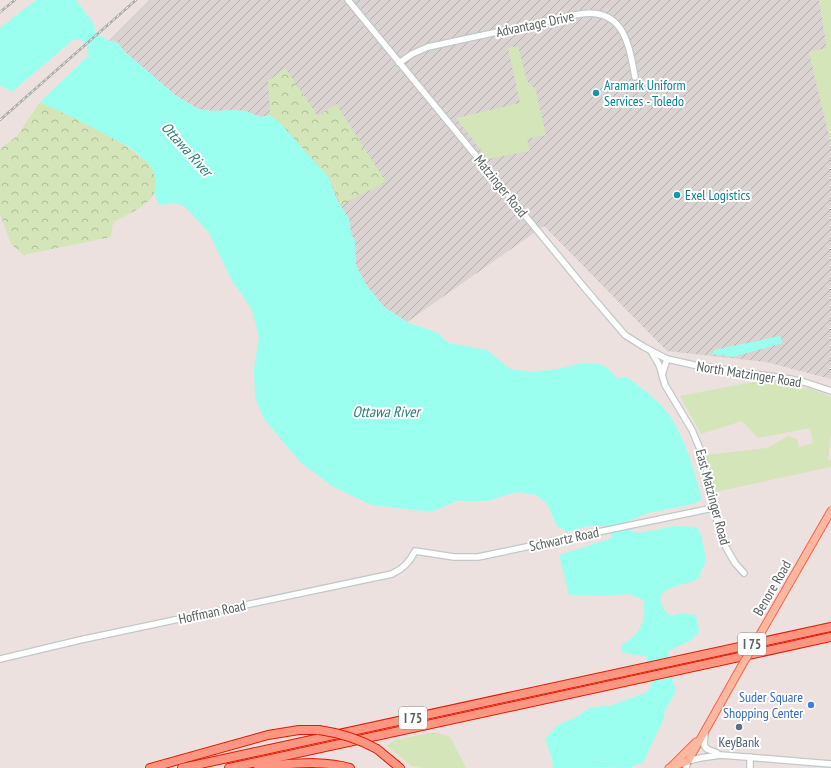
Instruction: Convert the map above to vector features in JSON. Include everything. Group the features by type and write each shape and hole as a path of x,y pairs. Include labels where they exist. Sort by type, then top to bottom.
{"highway":[{"name":"I 75","path":"182,768 831,627"},
{"name":"I 75","path":"233,767 831,637"},
{"path":"150,768 268,736 299,730 319,730 355,738 377,749 400,768"},
{"path":"233,767 316,763 350,768"}],"main road":[{"name":"Benore Road","path":"687,765 831,510"},
{"path":"669,768 702,737"},
{"path":"669,768 687,765"}],"street":[{"name":"Matzinger Road","path":"348,0 625,335 650,351 667,359"},
{"name":"Advantage Drive","path":"399,63 412,54 428,47 580,14 591,13 610,19 615,22 623,32 628,43 635,77"},
{"name":"East Matzinger Road","path":"650,351 660,365 665,385 692,430 702,454 709,479 713,508 724,544 735,563 744,573"},
{"path":"662,376 667,359"},
{"name":"North Matzinger Road","path":"667,359 694,365 790,378 831,391"},
{"name":"Schwartz Road","path":"415,551 454,557 478,557 713,508"},
{"name":"Hoffman Road","path":"0,659 88,638 392,574 405,566 415,551"},
{"path":"706,730 704,745 711,751 721,754 831,764"},
{"path":"687,765 700,758 721,754"},
{"path":"750,757 750,768"}],"shaded area":[{"path":"150,0 819,0 827,48 809,52 831,143 831,379 766,362 667,351 544,226 407,322 384,307 367,286 356,266 355,241 351,234 349,219 336,198 270,115 261,117 246,111 215,111 198,109 175,95 124,51 117,42 109,41"}],"green space":[{"path":"819,0 831,0 831,143 809,52 827,48"},
{"path":"518,46 527,81 536,90 546,135 527,139 530,151 488,159 456,118 520,103 508,48"},
{"path":"285,68 318,116 336,104 386,182 341,205 329,178 279,122 270,115 268,81"},
{"path":"40,102 117,140 151,166 155,175 156,186 155,192 147,202 136,210 113,222 111,237 23,255 11,244 0,214 0,149 17,136"},
{"path":"763,380 781,382 814,390 831,397 831,433 828,460 831,460 831,467 715,492 706,455 767,448 788,436 797,439 799,447 813,443 810,428 758,438 742,421 701,434 680,396"},
{"path":"435,732 450,737 466,768 413,767 387,746 395,740"}],"water":[{"name":"Ottawa River","path":"36,0 76,0 94,24 95,31 99,35 109,41 117,42 124,51 175,95 198,109 215,111 246,111 261,117 270,115 279,122 329,178 336,198 349,219 351,234 355,241 356,266 367,286 384,307 407,322 438,333 448,343 487,350 510,369 533,372 558,369 582,363 601,364 611,371 616,378 627,377 650,395 670,416 685,445 702,499 694,504 648,513 629,521 631,531 639,533 674,526 697,527 702,537 706,559 699,578 689,583 673,587 664,592 660,597 665,611 672,616 681,613 696,615 699,632 690,641 668,651 676,691 663,714 665,716 643,763 635,765 631,768 553,768 552,759 545,739 558,725 578,716 589,708 612,705 645,693 651,687 646,656 621,652 621,645 633,637 641,627 644,614 643,600 629,594 602,596 569,595 559,555 612,538 610,526 589,526 567,532 556,525 548,505 536,495 517,492 487,501 457,501 432,512 371,505 332,486 300,462 264,419 255,397 254,368 259,338 252,310 231,279 209,233 184,206 173,203 159,205 154,193 156,186 154,173 151,166 132,149 76,119 40,102 88,56 86,44 74,39 12,92 0,85 0,28"},
{"path":"780,336 783,343 733,357 712,354 714,350"}],"railway":[{"path":"0,12 15,0"},
{"path":"0,120 136,0"}],"place":[{"name":"Aramark Uniform Services - Toledo","path":"596,93"},
{"name":"Exel Logistics","path":"677,195"},
{"name":"Suder Square Shopping Center","path":"811,705"},
{"name":"KeyBank","path":"739,727"}]}
